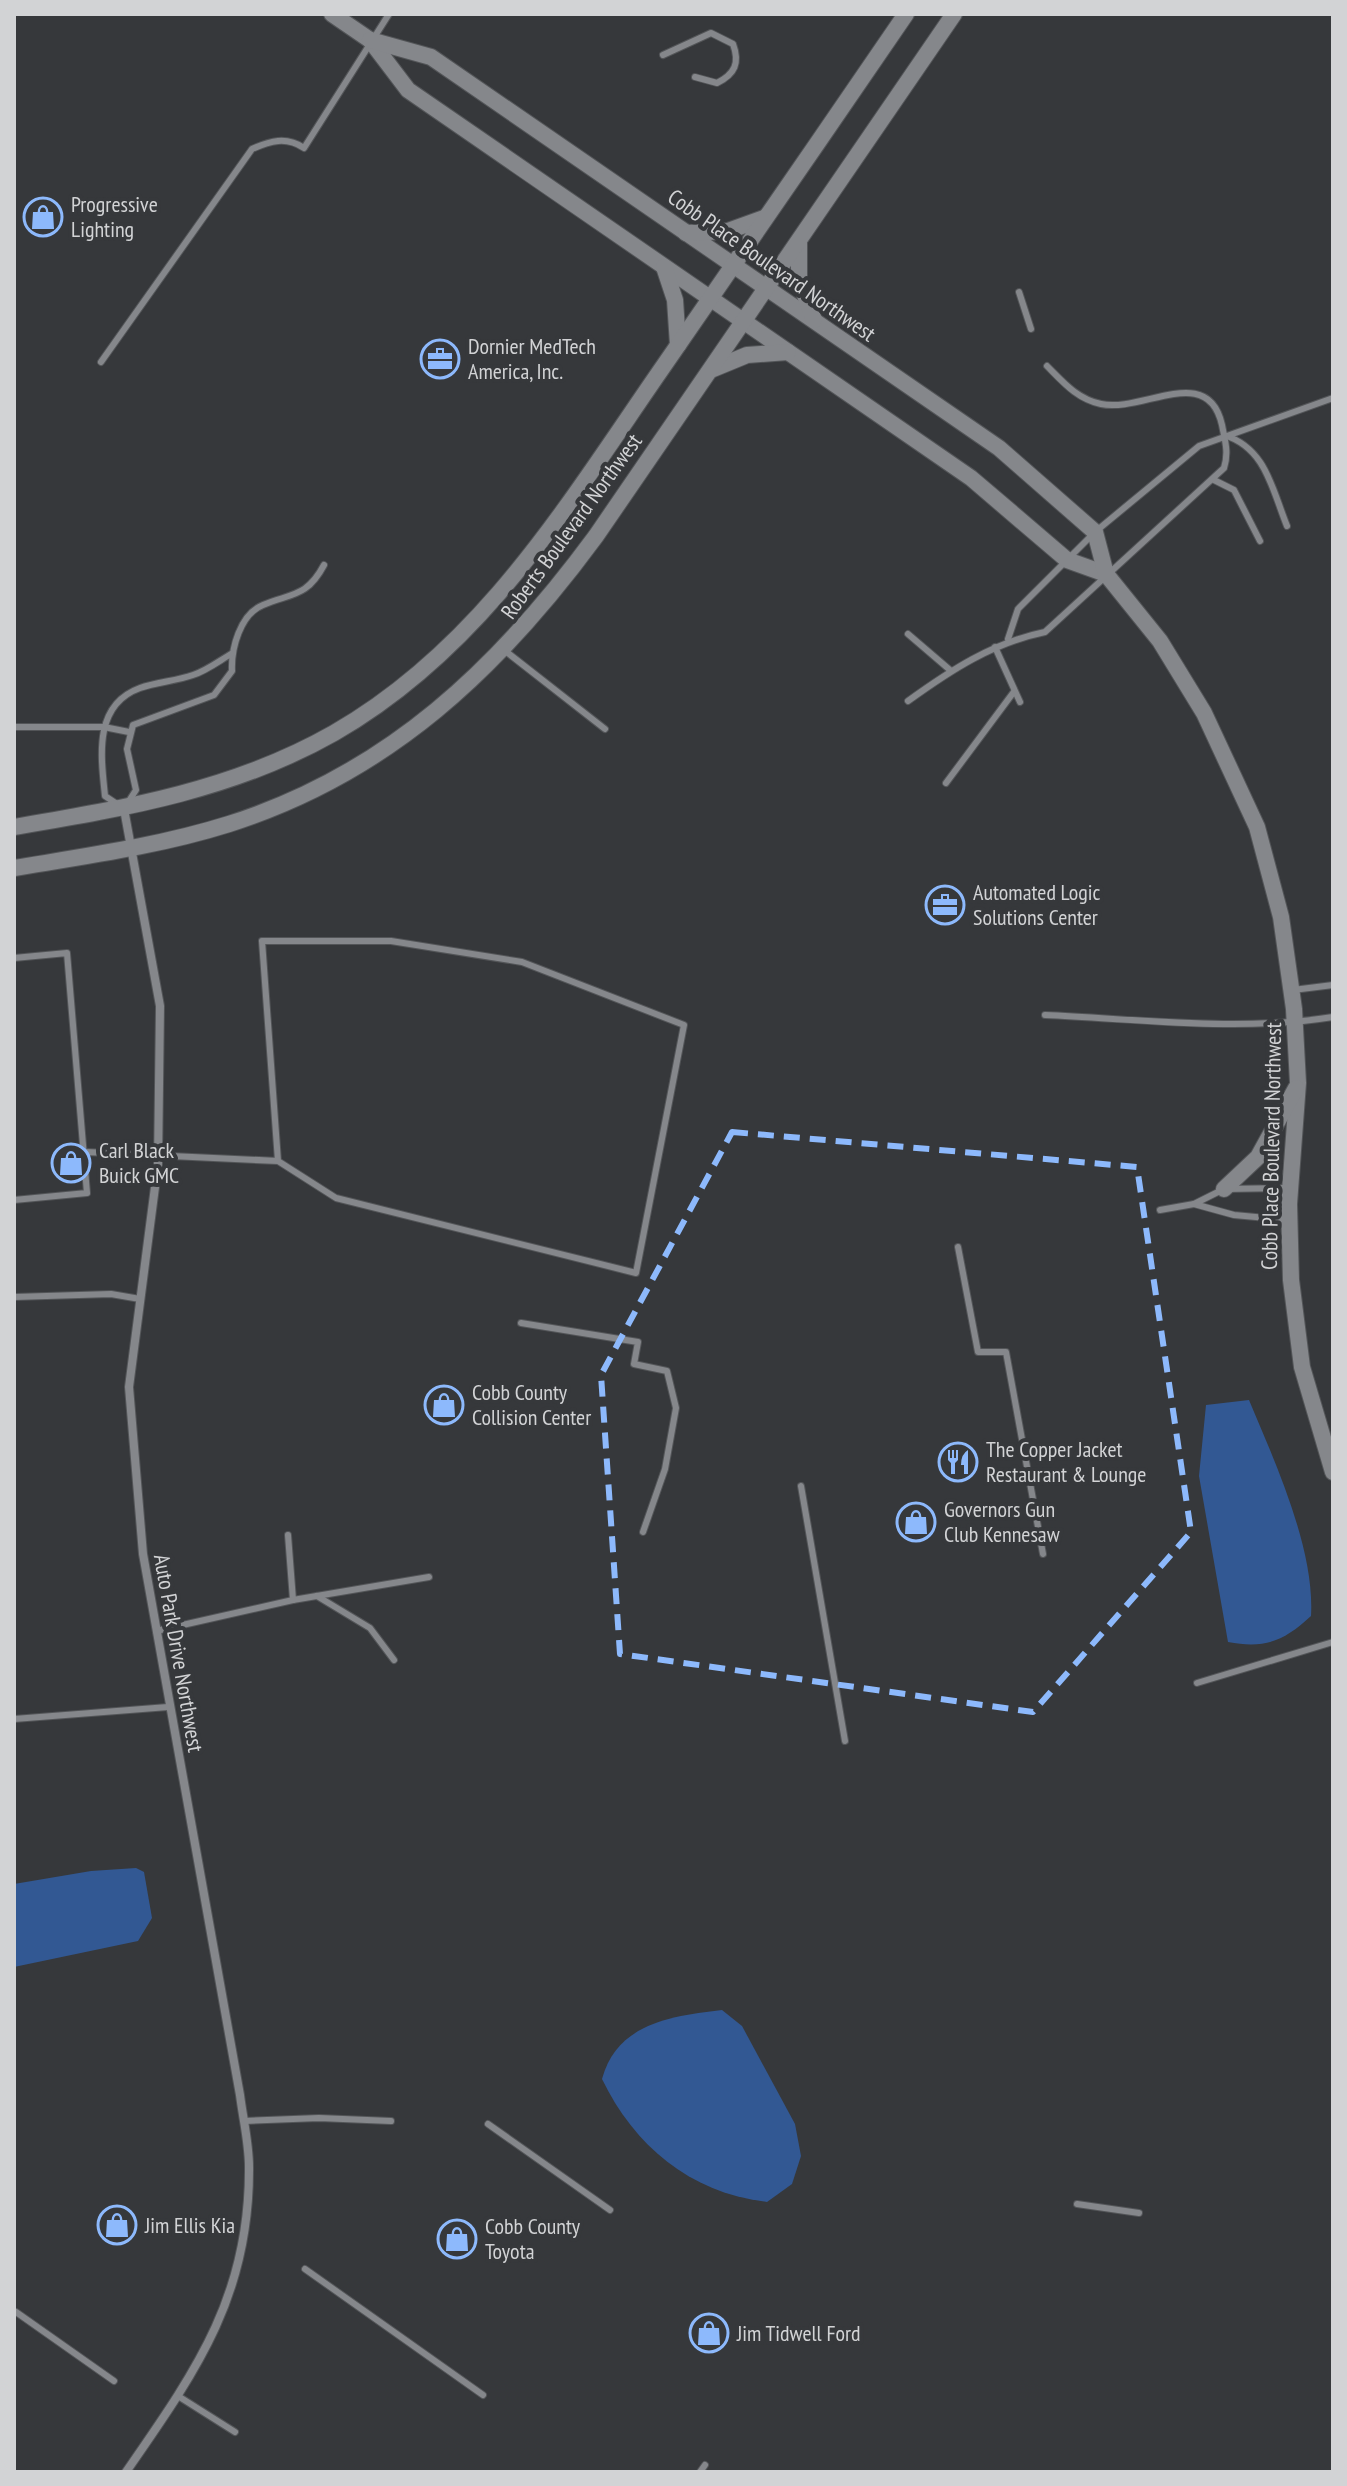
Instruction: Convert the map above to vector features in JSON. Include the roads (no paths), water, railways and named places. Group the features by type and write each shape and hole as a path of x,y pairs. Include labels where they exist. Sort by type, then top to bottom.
{"street":[{"name":"Cobb Place Boulevard Northwest","path":"332,14 370,40 408,90 971,478 1067,560 1106,574"},
{"name":"Roberts Boulevard Northwest","path":"14,827 124,809 204,790 293,755 367,713 417,676 476,622 519,573 906,14"},
{"name":"Roberts Boulevard Northwest","path":"14,868 131,849 231,823 323,784 409,733 472,683 571,571 954,14"},
{"name":"Cobb Place Boulevard Northwest","path":"370,40 431,57 999,448 1095,532 1106,574 1144,618 1176,664 1204,713 1257,827 1281,917 1296,1023 1298,1083 1290,1188 1291,1280 1302,1367 1333,1472"},
{"path":"685,233 728,231 751,225 768,214"},
{"path":"799,239 799,279 815,321"},
{"path":"664,267 675,300 678,345"},
{"path":"709,371 747,355 788,352"},
{"name":"Auto Park Drive Northwest","path":"124,809 160,1006 158,1155 129,1387 143,1554 244,2121 248,2196 240,2258 220,2320 178,2396 126,2472"},
{"path":"1224,1189 1258,1157 1298,1083"}],"lane":[{"path":"101,362 252,149 276,140 295,142 304,148 389,14"},
{"path":"663,55 711,33 733,44 737,56 735,69 728,78 717,83 695,77"},
{"path":"1019,292 1031,329"},
{"path":"908,701 950,670 1008,639 1045,632 1214,480 1227,456 1224,435 1211,399 1195,392 1132,405 1104,405 1085,400 1047,366"},
{"path":"1008,639 1018,609 1095,532 1188,454 1224,435 1333,398"},
{"path":"1224,435 1254,451 1266,469 1287,526"},
{"path":"1214,480 1234,490 1260,541"},
{"path":"231,654 197,674 127,695 117,702 104,727 100,750 105,796 124,809 136,790 127,749 129,732 139,721 170,713 214,695 232,671 231,654 248,615 262,605 300,593 317,579 324,565"},
{"path":"908,634 950,670"},
{"path":"995,647 1013,693 1020,702"},
{"path":"504,650 605,729"},
{"path":"946,783 1013,693"},
{"path":"14,727 104,727 129,732"},
{"path":"86,1152 278,1161 336,1198 636,1273 684,1025 522,962 391,941 262,941 278,1161"},
{"path":"14,958 67,953 86,1152 87,1193 14,1200"},
{"path":"1292,990 1333,985"},
{"path":"1045,1015 1296,1023 1333,1017"},
{"path":"1160,1210 1194,1204 1224,1189 1290,1188"},
{"path":"1194,1204 1234,1215 1289,1220"},
{"path":"958,1247 978,1352 1006,1352 1043,1554"},
{"path":"14,1297 111,1294 140,1299"},
{"path":"521,1323 638,1342 634,1364 667,1371 676,1408 665,1469 643,1532"},
{"path":"801,1486 845,1741"},
{"path":"288,1535 293,1600"},
{"path":"156,1631 293,1600 429,1577"},
{"path":"317,1596 370,1628 394,1660"},
{"path":"1197,1683 1333,1642"},
{"path":"14,1719 168,1707"},
{"path":"244,2121 319,2118 391,2121"},
{"path":"488,2124 610,2210"},
{"path":"1077,2204 1139,2213"},
{"path":"305,2269 483,2395"},
{"path":"16,2312 114,2381"},
{"path":"178,2396 235,2432"},
{"path":"700,2472 705,2465"}],"water":[{"path":"1249,1400 1300,1535 1311,1590 1311,1616 1292,1632 1273,1641 1241,1644 1228,1642 1199,1476 1206,1405"},
{"path":"136,1868 144,1872 152,1918 138,1941 14,1967 14,1884 91,1871"},
{"path":"722,2010 742,2026 795,2124 801,2156 792,2184 767,2202 714,2189 668,2163 631,2126 602,2079 609,2060 633,2034 684,2015"}],"place":[{"name":"Progressive Lighting","path":"43,217"},
{"name":"Dornier MedTech America, Inc.","path":"440,359"},
{"name":"Automated Logic Solutions Center","path":"945,905"},
{"name":"Carl Black Buick GMC","path":"71,1163"},
{"name":"Cobb County Collision Center","path":"444,1405"},
{"name":"The Copper Jacket Restaurant & Lounge","path":"958,1462"},
{"name":"Governors Gun Club Kennesaw","path":"916,1522"},
{"name":"Jim Ellis Kia","path":"117,2225"},
{"name":"Cobb County Toyota","path":"457,2239"},
{"name":"Jim Tidwell Ford","path":"709,2333"}]}
